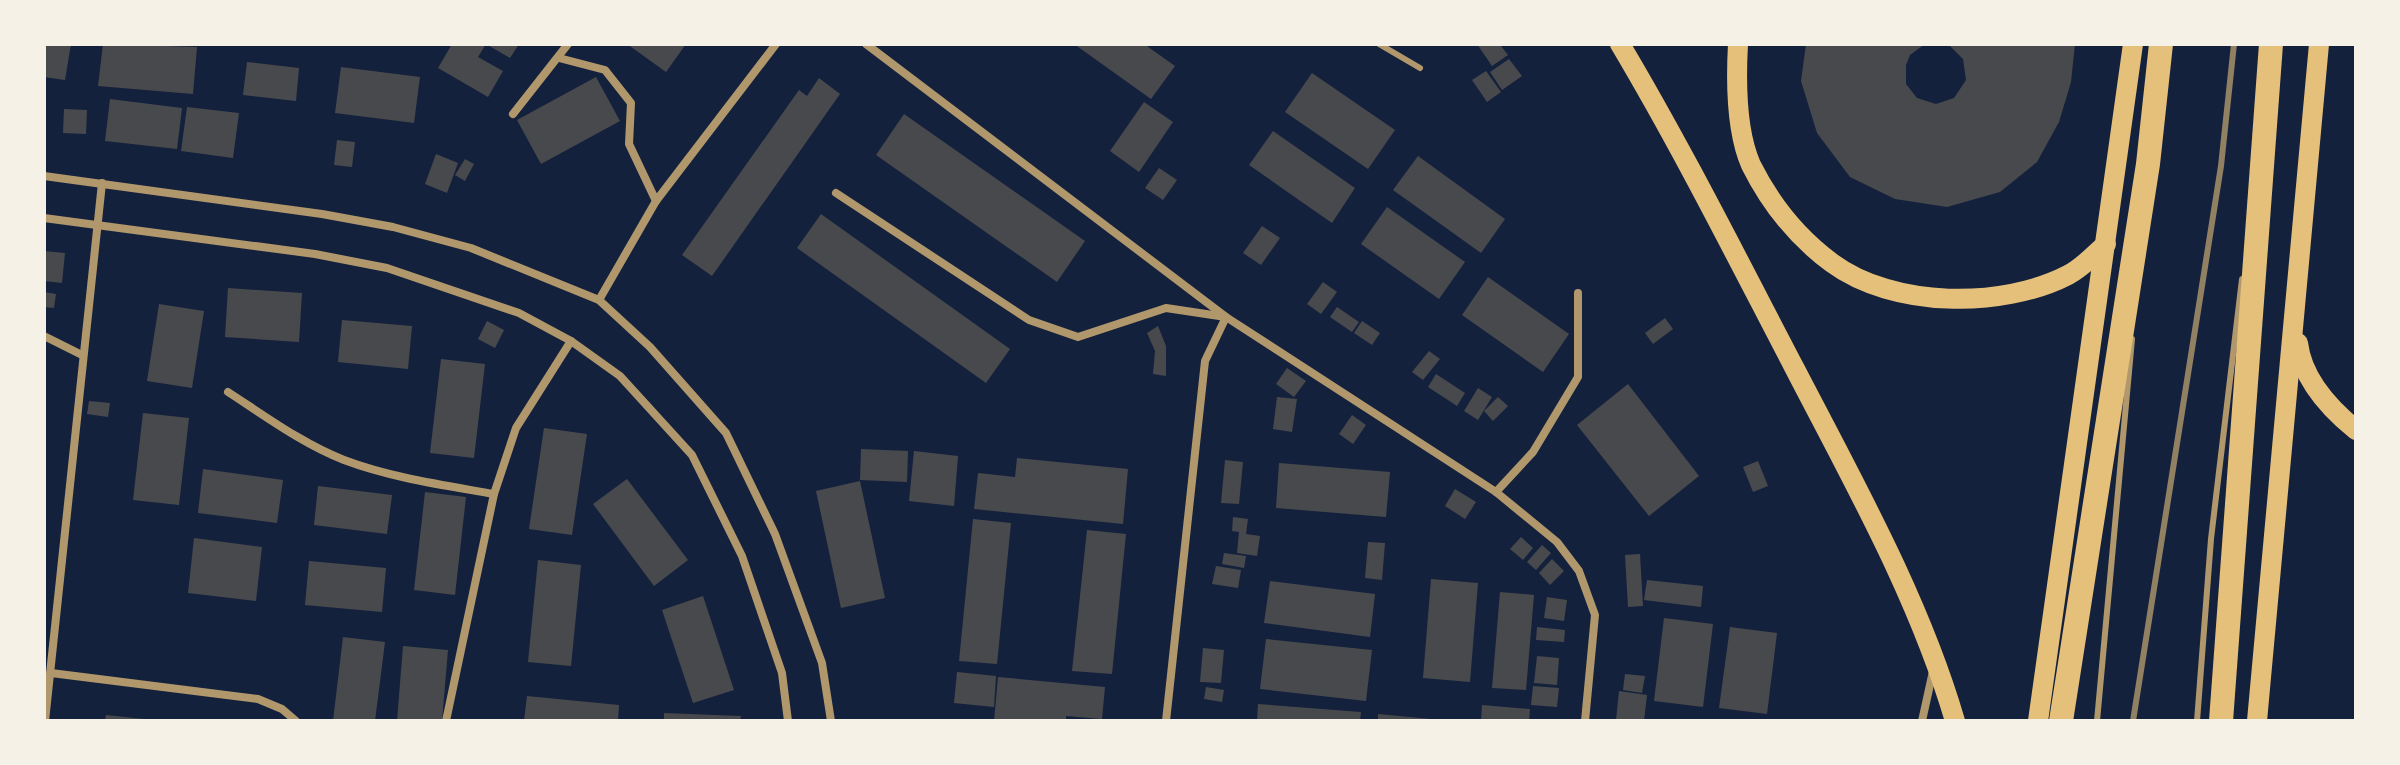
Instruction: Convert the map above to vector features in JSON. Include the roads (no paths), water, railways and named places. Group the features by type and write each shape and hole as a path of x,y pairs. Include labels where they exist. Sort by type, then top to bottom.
{"highway":[{"path":"2061,721 2148,164 2161,44"},
{"path":"2221,721 2270,44"}],"main road":[{"path":"1620,44 1662,114 1847,468 1936,657 1955,721"},
{"path":"1738,44 1735,88 1750,162 1781,215 1834,264 1890,290 1951,300 2010,294 2067,276 2106,244"},
{"path":"2038,721 2133,44"},
{"path":"2257,721 2319,44"},
{"path":"2294,304 2300,362 2336,414 2356,430"}],"street":[{"path":"513,114 568,44"},
{"path":"599,300 656,201 776,44"},
{"path":"866,44 1226,317 1496,492 1557,542 1579,571 1595,615 1585,721"},
{"path":"559,58 605,70 631,103 629,144 656,201"},
{"path":"44,176 393,227 471,248 542,274 599,300 650,347 726,433 775,534 822,663 831,721"},
{"path":"45,717 102,183"},
{"path":"836,193 1029,320 1078,337 1166,308 1226,317"},
{"path":"44,218 387,268 519,313 571,341 620,376 692,455 742,556 782,673 788,721"},
{"path":"1496,492 1533,452 1578,377 1578,293"},
{"path":"1166,721 1205,361 1226,317"},
{"path":"44,336 82,355"},
{"path":"446,721 494,494 516,428 571,341"},
{"path":"228,392 293,434 342,459 393,476 494,494"},
{"path":"1922,721 1936,657"},
{"path":"51,673 258,699 282,709 296,721"}],"lane":[{"path":"1379,44 1420,68"},
{"path":"2248,230 2270,44"},
{"path":"2135,307 2148,164"},
{"path":"2197,721 2211,539 2242,276"},
{"path":"2097,721 2134,323"}],"railway":[{"path":"2133,721 2221,166 2234,44"}]}
